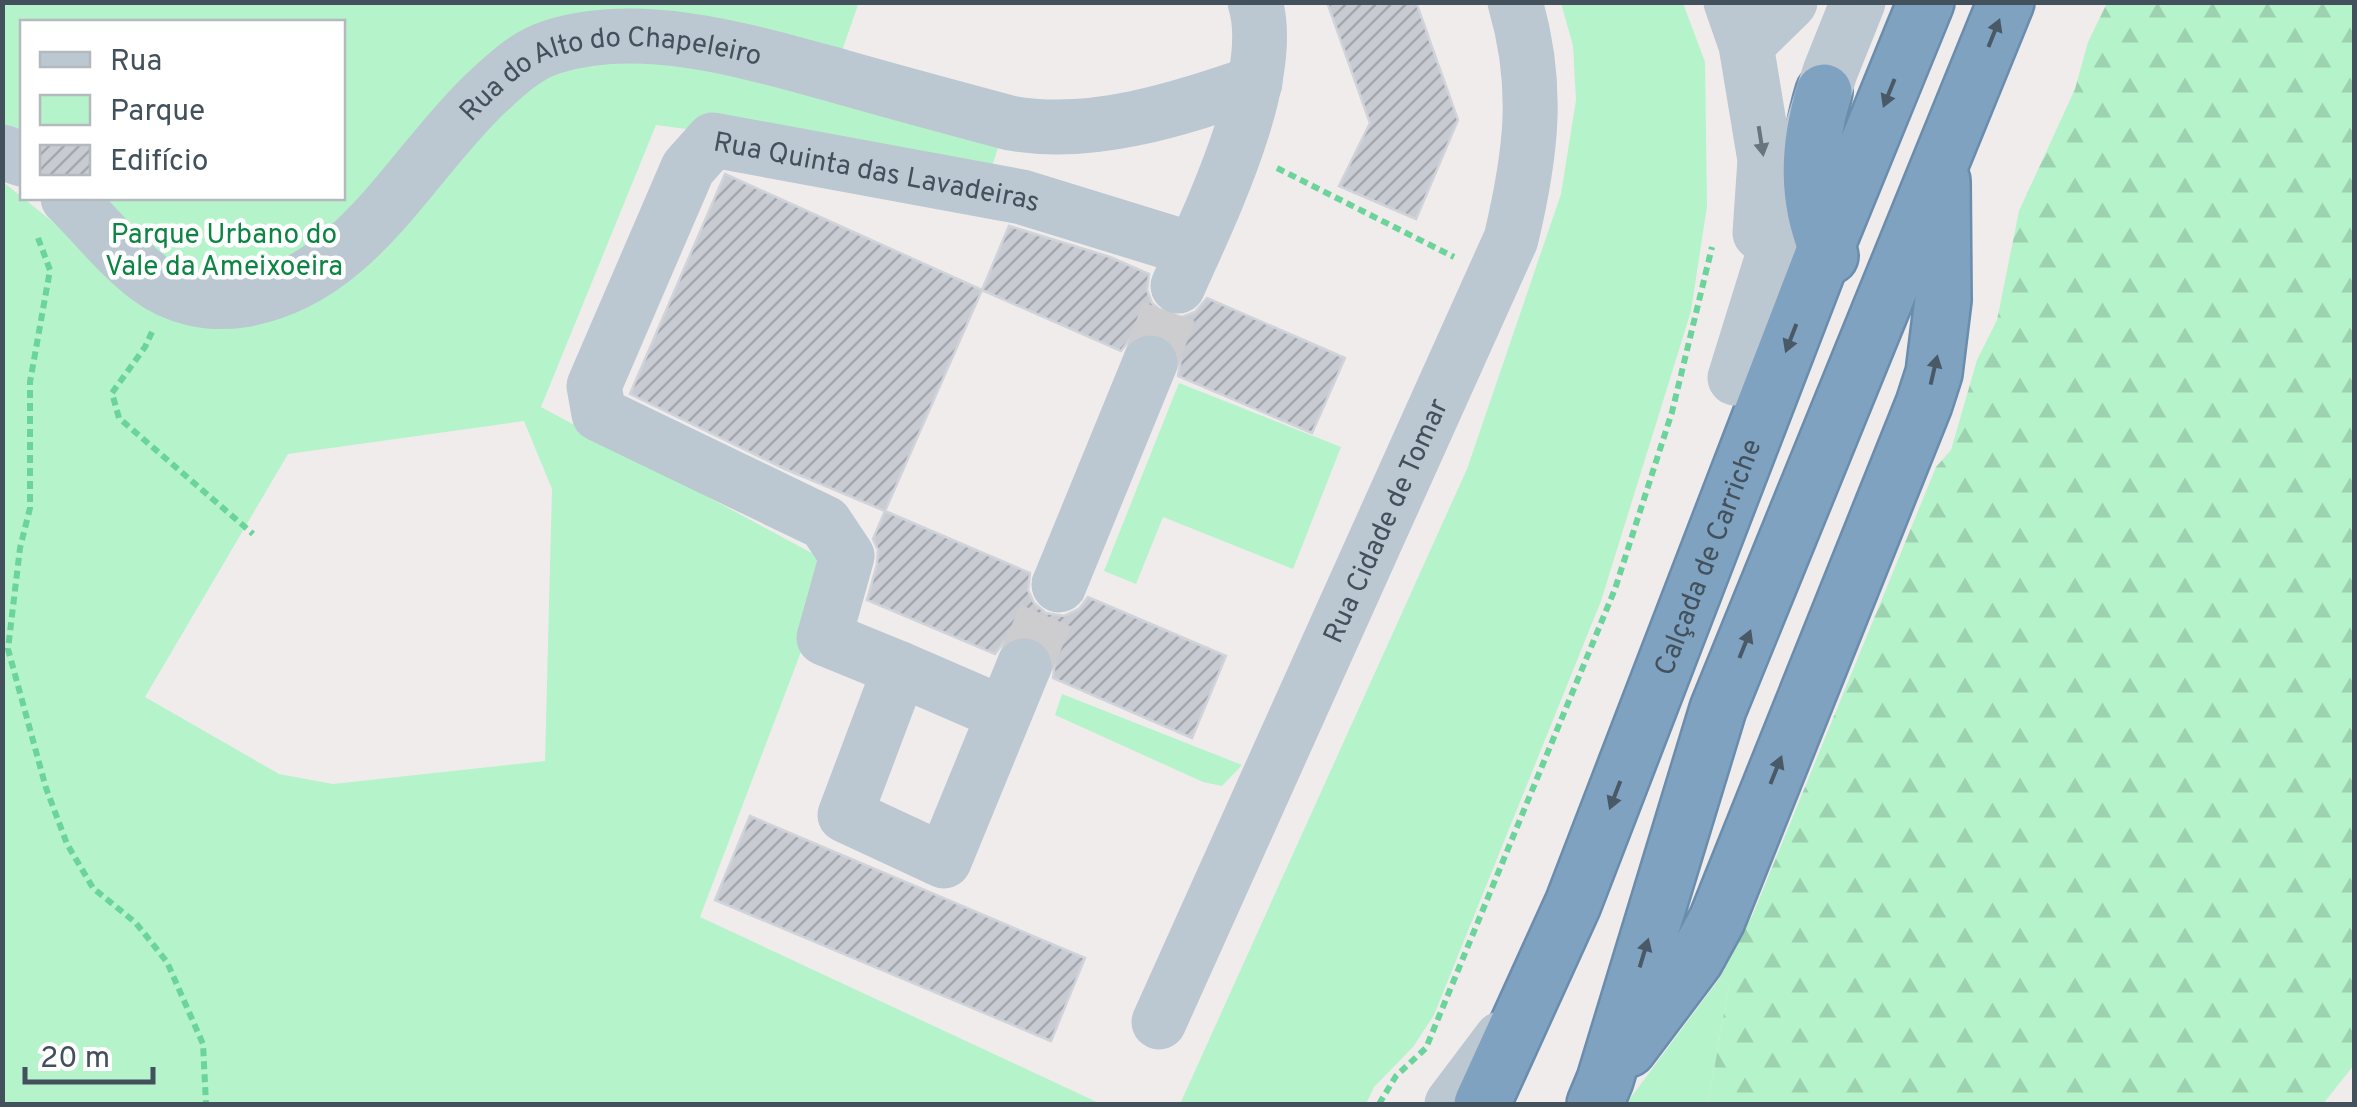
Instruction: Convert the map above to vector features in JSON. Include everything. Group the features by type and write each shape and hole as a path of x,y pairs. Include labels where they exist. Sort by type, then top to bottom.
{"highway":[{"name":"Calçada de Carriche","path":"1482,1104 1572,904 1826,248 1926,2"},
{"path":"1600,1092 1718,709 2006,2"},
{"path":"1824,92 1812,136 1810,173 1816,219 1896,410 1899,444 1888,494"},
{"path":"1600,1092 1695,960 1717,920 1934,373 1945,279 1942,184 1954,128"},
{"path":"1650,704 1708,509 1735,378"}],"street":[{"name":"Rua Quinta das Lavadeiras","path":"900,669 845,816 944,861 1014,690 900,669 824,638 847,556 825,524 599,414 594,386 688,168 713,140 1022,197 1186,268 1236,148 1255,83 1260,18 1254,2"},
{"name":"Rua Cidade de Tomar","path":"1159,1022 1511,239 1528,166 1531,78 1515,2"},
{"path":"1735,378 1758,269 1764,160 1738,24 1790,2"},
{"path":"1735,378 1824,92 1858,2"},
{"name":"Rua do Alto do Chapeleiro","path":"51,212 184,297 225,303 272,295 313,274 356,242 461,117 528,59 551,47 598,39 664,38 732,46 1040,129 1074,128 1182,108 1255,83"},
{"path":"1059,585 1150,364"},
{"path":"1452,1104 1530,1000"}],"path":[{"path":"1236,148 1496,277"},
{"path":"51,212 50,270 30,382 30,508 20,548 8,649 46,788 67,844 93,888 136,922 167,962 203,1044 206,1104"},
{"path":"1379,1104 1396,1076 1426,1048 1615,589 1672,412 1712,253 1712,237"},
{"path":"170,289 145,347 112,393 120,418 253,534"}],"green space":[{"name":"Parque Urbano do Vale da Ameixoeira","path":"2,3 858,5 839,59 538,28 352,221 225,303 71,200 345,200 345,20 20,20 20,158 3,152"},
{"path":"1561,3 1683,3 1705,62 1707,206 1691,311 1601,601 1434,1015 1413,1047 1374,1087 1366,1104 1180,1104 1467,469 1561,194 1576,100 1573,46"},
{"path":"2107,3 2354,3 2354,1065 2323,1104 1708,1104 1729,984 1719,979 1753,914 1936,467 1951,450 1977,360 1997,320 2019,211 2075,89 2088,42"},
{"path":"586,60 722,65 1000,142 991,169 656,125 541,407 834,565 700,917 1101,1104 3,1104 2,181 20,196 20,200 26,200 146,297 215,318 514,86","holes":["524,421 552,489 545,761 333,784 279,774 145,697 288,454"]},
{"path":"1179,383 1341,447 1293,569 1163,517 1136,584 1104,571"},
{"path":"1062,694 1242,765 1222,786 1203,782 1055,715"},
{"path":"1719,979 1729,984 1708,1104 1626,1104"}],"building":[{"path":"1327,2 1416,2 1458,120 1416,219 1339,186 1370,123"},
{"path":"725,174 982,290 885,511 785,469 630,394"},
{"path":"1009,226 1110,257 1149,274 1147,290 1152,303 1166,315 1182,317 1195,312 1207,298 1345,358 1312,433 1178,376 1181,358 1175,345 1163,335 1145,332 1130,339 1121,351 982,290"},
{"path":"885,511 1030,573 1028,590 1034,603 1046,613 1064,616 1079,609 1088,597 1226,656 1192,738 1053,678 1055,661 1049,648 1037,638 1019,635 1004,642 995,654 867,600 877,564 878,550 873,539"},
{"path":"750,816 1085,958 1051,1041 715,900"}],"tunnel":[{"path":"1150,363 1178,286"},
{"path":"1024,666 1059,585"}]}
